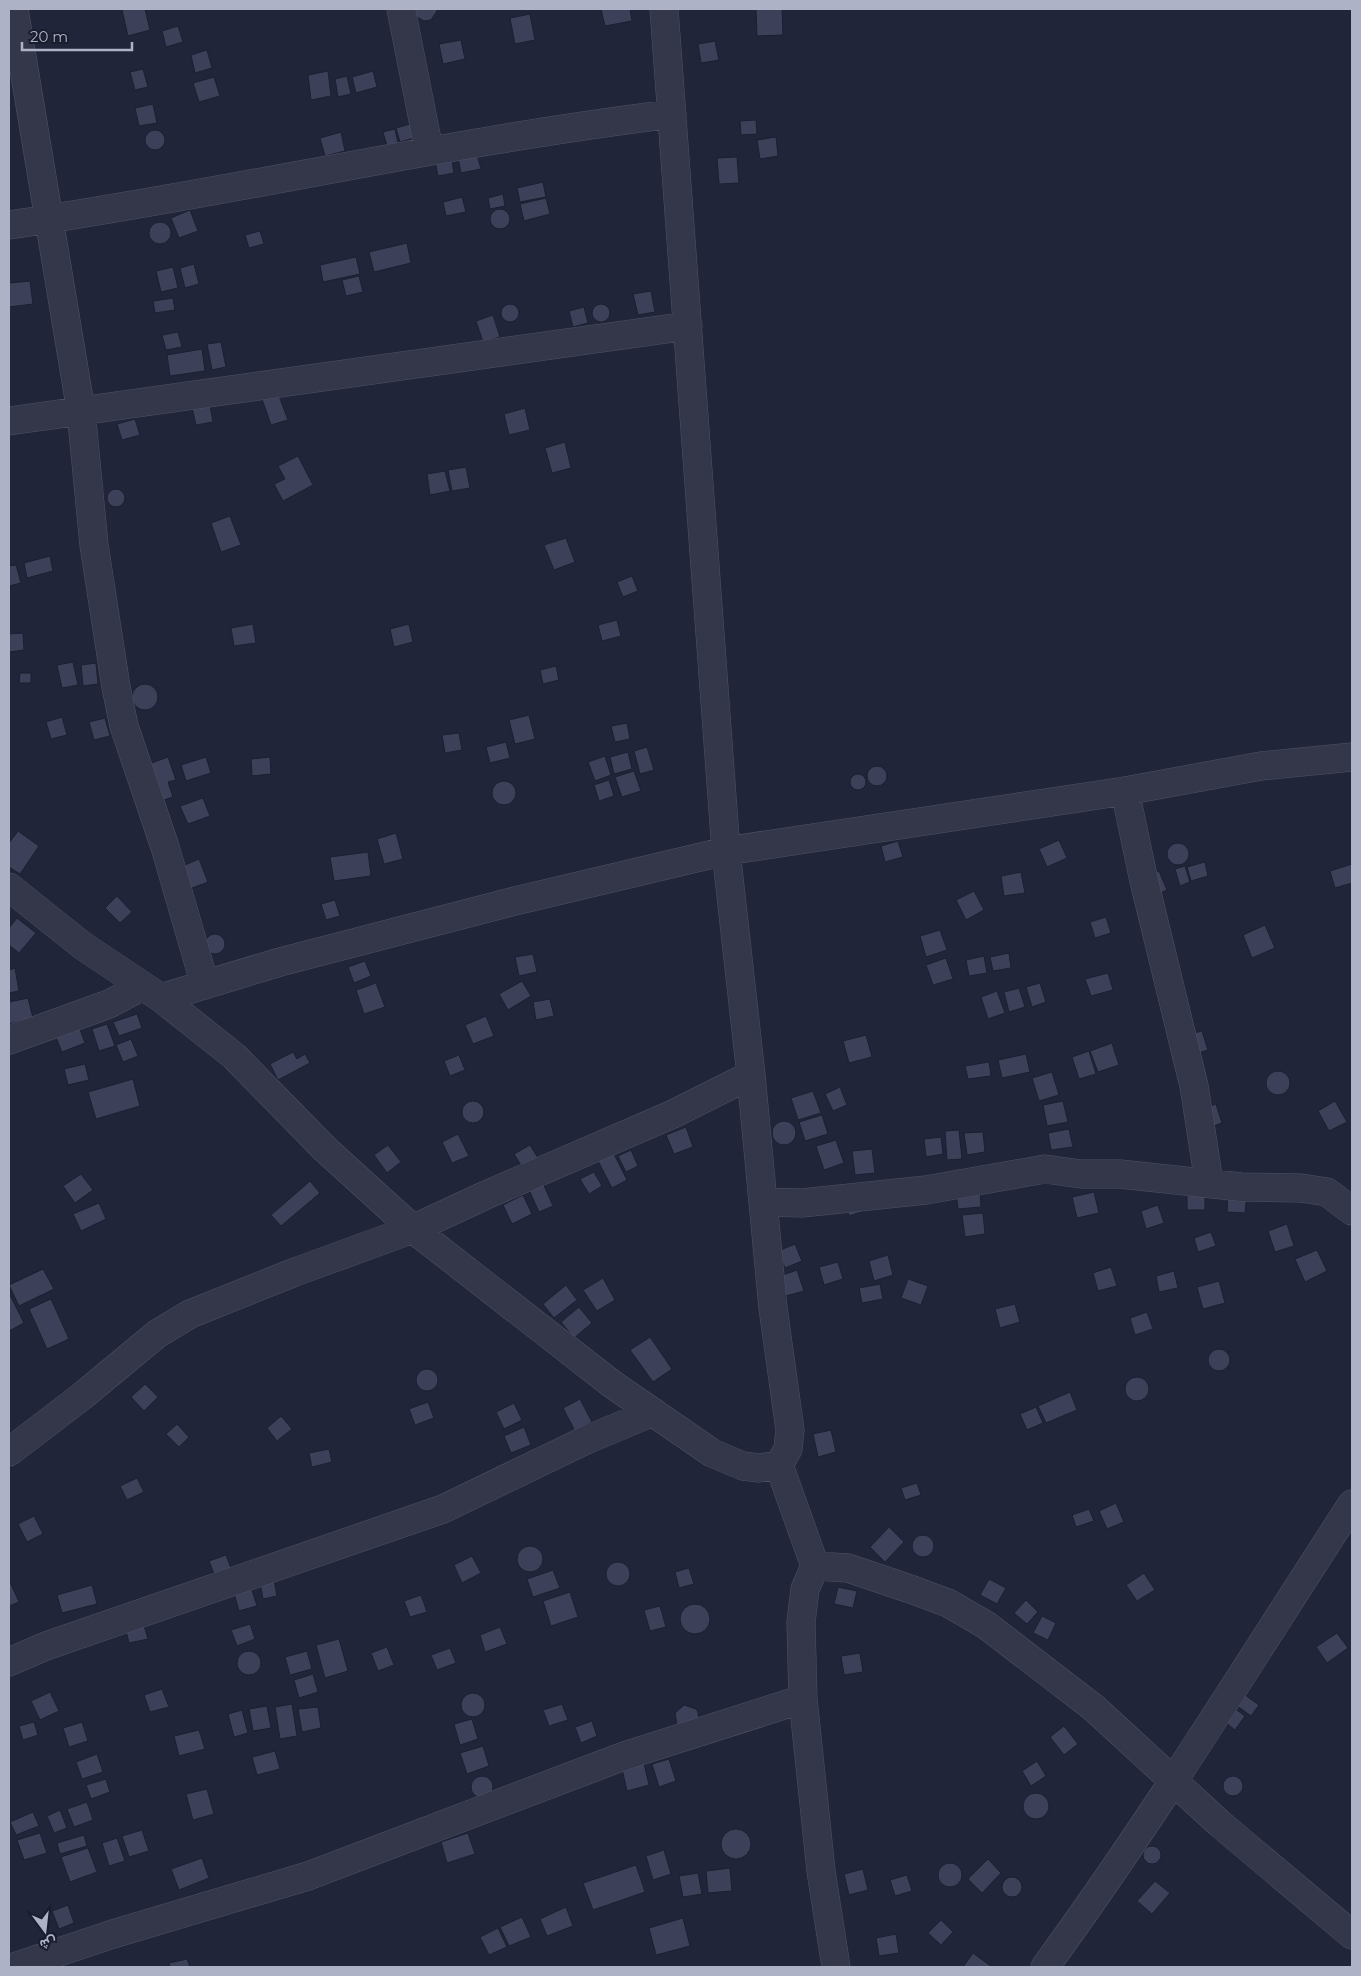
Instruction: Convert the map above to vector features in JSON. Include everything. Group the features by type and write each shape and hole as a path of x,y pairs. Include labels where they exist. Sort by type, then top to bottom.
{"street":[{"path":"14,9 81,411 102,610 124,726 165,847 205,985"},
{"path":"401,9 429,150"},
{"path":"9,887 83,946 151,992 234,1056 325,1149 413,1229 612,1384 712,1453 743,1466 760,1468 778,1465 788,1449 790,1430 773,1308 751,1075 726,852 664,9"},
{"path":"9,225 103,211 429,150 672,114"},
{"path":"9,421 688,326"},
{"path":"9,1040 109,1004 151,992 205,985 280,962 511,902 726,852 1125,792 1262,766 1352,757"},
{"path":"1125,792 1144,881 1194,1086 1209,1182"},
{"path":"9,1452 81,1397 158,1334 190,1314 295,1272 413,1229 486,1195 673,1114 751,1075"},
{"path":"764,1202 802,1204 926,1190 1045,1169 1081,1174 1120,1174 1209,1182 1240,1187 1301,1188 1327,1192 1352,1211"},
{"path":"9,1662 46,1646 315,1551 443,1509 584,1441 653,1412"},
{"path":"778,1465 815,1566 805,1589 801,1622 803,1699 821,1871 836,1967"},
{"path":"1045,1967 1078,1922 1172,1781 1352,1504"},
{"path":"815,1566 848,1568 931,1596 948,1603 986,1625 1094,1708 1172,1781 1352,1935"},
{"path":"14,1967 113,1934 308,1876 624,1756 803,1699"}],"building":[{"path":"145,9 150,30 128,36 122,10"},
{"path":"414,9 436,9 437,11 431,20 424,21 415,16"},
{"path":"601,9 630,9 632,21 605,26"},
{"path":"756,9 782,9 783,35 757,36"},
{"path":"530,14 535,40 515,44 510,18"},
{"path":"178,26 183,42 166,47 162,31"},
{"path":"461,40 465,59 443,64 439,44"},
{"path":"715,41 719,60 701,63 698,44"},
{"path":"207,50 212,68 195,73 191,55"},
{"path":"143,69 148,87 135,90 130,72"},
{"path":"328,71 331,96 311,100 308,75"},
{"path":"373,71 377,87 356,93 352,77"},
{"path":"347,76 351,94 338,97 335,79"},
{"path":"214,77 220,96 199,102 193,83"},
{"path":"153,104 157,123 139,126 135,108"},
{"path":"756,120 757,134 741,135 740,121"},
{"path":"410,124 414,138 400,142 396,128"},
{"path":"395,129 398,143 387,146 383,132"},
{"path":"151,130 159,130 165,136 165,144 159,150 151,150 145,144 145,136"},
{"path":"341,132 345,151 325,156 320,138"},
{"path":"776,137 778,156 760,159 757,140"},
{"path":"474,144 481,169 461,173 456,148"},
{"path":"451,154 454,173 438,176 434,156"},
{"path":"737,157 739,183 719,184 717,158"},
{"path":"543,182 546,197 520,202 517,188"},
{"path":"503,194 505,206 490,209 488,198"},
{"path":"462,197 466,212 446,216 443,202"},
{"path":"546,198 550,214 524,221 520,204"},
{"path":"500,209 507,212 510,219 507,226 500,229 493,226 490,219 493,212"},
{"path":"190,210 198,231 179,238 171,218"},
{"path":"160,222 168,225 171,233 168,241 160,244 152,241 149,233 152,225"},
{"path":"260,231 264,244 249,248 245,235"},
{"path":"407,243 411,263 374,272 369,252"},
{"path":"356,257 360,274 323,282 320,265"},
{"path":"194,264 199,284 185,288 180,268"},
{"path":"173,267 178,288 161,292 156,271"},
{"path":"359,276 363,292 346,296 342,280"},
{"path":"30,281 33,304 9,307 9,283"},
{"path":"651,291 655,312 638,315 633,294"},
{"path":"173,298 175,310 155,313 153,301"},
{"path":"506,304 514,304 519,309 517,320 506,322 501,317 501,309"},
{"path":"601,304 607,307 610,313 607,319 601,322 595,319 592,313 595,307"},
{"path":"584,307 588,323 573,327 569,311"},
{"path":"493,315 500,337 483,342 476,321"},
{"path":"178,332 182,347 166,350 162,335"},
{"path":"221,342 226,367 212,370 207,344"},
{"path":"202,349 205,371 170,376 167,355"},
{"path":"278,393 288,420 271,425 262,399"},
{"path":"210,405 213,422 196,425 192,408"},
{"path":"525,408 530,430 509,435 504,414"},
{"path":"135,419 140,435 122,440 117,424"},
{"path":"565,442 571,468 552,473 545,448"},
{"path":"298,456 313,485 283,501 274,484 285,479 278,466"},
{"path":"466,467 470,488 452,491 448,470"},
{"path":"445,471 450,491 430,495 427,474"},
{"path":"112,489 120,489 125,494 123,505 112,507 107,502 107,494"},
{"path":"230,516 241,545 221,552 211,523"},
{"path":"566,538 575,562 554,570 544,545"},
{"path":"50,556 53,571 27,578 24,563"},
{"path":"16,565 21,583 9,586 9,566"},
{"path":"632,576 638,591 623,597 617,582"},
{"path":"617,620 621,636 602,641 598,625"},
{"path":"253,624 256,643 234,646 231,628"},
{"path":"409,624 413,642 394,647 390,629"},
{"path":"23,633 24,650 9,652 9,634"},
{"path":"73,662 78,685 62,688 57,665"},
{"path":"96,663 98,684 83,686 81,665"},
{"path":"556,666 559,680 543,684 540,670"},
{"path":"20,673 31,673 31,683 19,683"},
{"path":"145,684 154,688 158,697 154,706 145,710 136,706 132,697 136,688"},
{"path":"529,715 535,739 515,744 509,720"},
{"path":"62,717 67,735 51,739 46,722"},
{"path":"105,718 110,736 94,740 89,722"},
{"path":"627,723 630,739 615,742 611,726"},
{"path":"459,733 462,750 445,753 442,735"},
{"path":"506,742 510,758 490,763 486,747"},
{"path":"647,747 654,770 640,774 634,751"},
{"path":"628,752 632,769 614,774 610,757"},
{"path":"605,756 611,775 595,781 588,762"},
{"path":"168,757 176,780 168,782 173,797 155,803 143,766"},
{"path":"206,757 211,773 186,781 181,765"},
{"path":"270,757 271,774 252,776 251,759"},
{"path":"877,766 884,769 887,776 884,783 877,786 870,783 867,776 870,769"},
{"path":"634,771 641,791 622,797 615,777"},
{"path":"855,774 861,774 866,779 864,788 855,790 850,785 850,779"},
{"path":"609,780 614,796 599,801 594,785"},
{"path":"504,781 509,782 515,788 515,798 509,804 504,805 499,804 493,798 492,793 493,788 499,782"},
{"path":"203,798 210,816 188,824 180,806"},
{"path":"18,831 39,846 20,874 9,867 9,843"},
{"path":"396,833 403,859 384,864 377,839"},
{"path":"1059,840 1067,858 1047,867 1039,849"},
{"path":"898,841 903,857 885,862 881,846"},
{"path":"1178,843 1186,846 1189,854 1186,862 1178,865 1170,862 1167,854 1170,846"},
{"path":"368,852 371,876 334,881 330,857"},
{"path":"199,859 208,882 187,890 178,868"},
{"path":"1205,862 1208,876 1191,881 1187,867"},
{"path":"1352,864 1352,883 1335,888 1330,871"},
{"path":"1185,866 1190,882 1180,886 1175,869"},
{"path":"1159,871 1167,890 1154,896 1146,877"},
{"path":"1021,872 1025,893 1004,896 1001,876"},
{"path":"974,891 984,910 966,920 956,900"},
{"path":"117,896 132,912 120,923 105,908"},
{"path":"335,900 340,916 326,920 321,904"},
{"path":"1106,917 1111,933 1095,938 1090,922"},
{"path":"17,918 36,933 19,953 9,945 9,928"},
{"path":"1265,925 1275,948 1252,958 1243,935"},
{"path":"940,930 947,950 926,957 920,936"},
{"path":"215,934 222,937 225,944 222,951 215,954 208,951 205,944 208,937"},
{"path":"1009,953 1011,968 993,971 990,957"},
{"path":"533,954 537,972 519,976 515,957"},
{"path":"984,956 987,973 969,976 966,960"},
{"path":"946,958 953,979 933,985 926,965"},
{"path":"365,961 371,976 354,983 348,967"},
{"path":"15,968 19,991 9,993 9,970"},
{"path":"1108,973 1113,990 1091,996 1085,979"},
{"path":"522,981 531,996 508,1010 499,994"},
{"path":"376,983 385,1007 364,1014 356,990"},
{"path":"1040,983 1046,1002 1032,1007 1026,987"},
{"path":"1019,988 1025,1007 1009,1012 1004,992"},
{"path":"997,991 1005,1013 988,1019 981,997"},
{"path":"28,998 33,1018 9,1024 9,1002"},
{"path":"550,999 554,1016 536,1020 533,1002"},
{"path":"137,1014 142,1028 119,1036 113,1022"},
{"path":"486,1016 494,1036 473,1044 465,1025"},
{"path":"78,1024 85,1043 62,1052 54,1033"},
{"path":"107,1024 115,1046 99,1051 92,1029"},
{"path":"1202,1031 1208,1050 1192,1055 1186,1035"},
{"path":"866,1035 872,1057 849,1063 843,1041"},
{"path":"131,1039 138,1056 123,1062 116,1045"},
{"path":"1112,1043 1119,1065 1098,1072 1090,1051"},
{"path":"1089,1051 1096,1074 1079,1079 1072,1057"},
{"path":"293,1052 297,1059 305,1054 310,1063 278,1080 270,1064"},
{"path":"1026,1054 1030,1072 1002,1078 998,1060"},
{"path":"459,1055 465,1070 450,1076 444,1061"},
{"path":"989,1062 991,1076 968,1079 965,1066"},
{"path":"85,1064 89,1080 68,1085 64,1069"},
{"path":"1278,1071 1286,1075 1290,1083 1286,1091 1278,1095 1270,1091 1266,1083 1270,1075"},
{"path":"1052,1072 1059,1095 1039,1101 1032,1078"},
{"path":"133,1079 140,1106 96,1119 88,1092"},
{"path":"840,1087 847,1105 833,1111 825,1094"},
{"path":"813,1091 821,1113 798,1120 791,1098"},
{"path":"473,1101 481,1104 484,1112 481,1120 473,1123 465,1120 462,1112 465,1104"},
{"path":"1063,1101 1068,1122 1047,1126 1043,1105"},
{"path":"1335,1101 1347,1122 1329,1131 1318,1111"},
{"path":"1216,1104 1222,1123 1205,1129 1199,1110"},
{"path":"822,1115 828,1134 805,1141 799,1122"},
{"path":"784,1121 792,1125 796,1133 792,1141 784,1145 776,1141 772,1133 776,1125"},
{"path":"686,1127 693,1147 674,1154 666,1135"},
{"path":"1069,1129 1073,1147 1051,1150 1048,1133"},
{"path":"959,1130 962,1159 947,1160 945,1131"},
{"path":"983,1132 985,1152 967,1155 964,1133"},
{"path":"458,1134 469,1156 452,1163 442,1142"},
{"path":"941,1137 943,1154 926,1157 924,1139"},
{"path":"836,1140 844,1163 824,1170 816,1146"},
{"path":"388,1145 401,1162 387,1173 374,1155"},
{"path":"530,1145 543,1166 527,1175 514,1154"},
{"path":"872,1149 875,1173 855,1175 852,1151"},
{"path":"631,1150 638,1166 626,1172 618,1156"},
{"path":"614,1154 627,1180 612,1188 598,1161"},
{"path":"594,1172 602,1186 589,1194 580,1179"},
{"path":"81,1174 93,1190 75,1203 63,1186"},
{"path":"310,1181 320,1193 281,1226 271,1215"},
{"path":"543,1183 553,1206 539,1212 529,1190"},
{"path":"1205,1189 1205,1210 1187,1210 1187,1190"},
{"path":"980,1190 981,1207 958,1209 956,1192"},
{"path":"1094,1192 1099,1213 1077,1218 1072,1197"},
{"path":"1228,1193 1247,1194 1245,1213 1227,1212"},
{"path":"523,1195 532,1214 512,1224 503,1205"},
{"path":"860,1197 864,1211 849,1216 845,1201"},
{"path":"99,1203 106,1219 81,1231 73,1214"},
{"path":"1158,1205 1164,1223 1146,1229 1141,1211"},
{"path":"983,1213 985,1234 965,1237 962,1215"},
{"path":"1287,1224 1294,1246 1275,1252 1268,1231"},
{"path":"1211,1232 1216,1246 1198,1252 1194,1238"},
{"path":"795,1244 802,1261 785,1268 778,1251"},
{"path":"1317,1250 1327,1271 1305,1282 1295,1259"},
{"path":"888,1255 893,1275 874,1281 869,1261"},
{"path":"838,1262 843,1279 824,1285 819,1267"},
{"path":"1111,1267 1117,1286 1098,1291 1093,1273"},
{"path":"43,1269 54,1289 19,1306 9,1285"},
{"path":"797,1270 804,1291 786,1296 780,1276"},
{"path":"1174,1271 1178,1288 1159,1292 1156,1276"},
{"path":"603,1278 615,1300 597,1311 583,1290"},
{"path":"908,1279 928,1286 921,1305 901,1298"},
{"path":"1219,1281 1225,1303 1203,1309 1197,1287"},
{"path":"880,1284 883,1299 862,1303 859,1288"},
{"path":"566,1285 577,1300 554,1318 543,1304"},
{"path":"9,1293 24,1323 9,1331"},
{"path":"51,1299 69,1339 47,1349 29,1309"},
{"path":"1015,1304 1020,1322 1000,1328 995,1309"},
{"path":"579,1307 592,1323 574,1338 561,1322"},
{"path":"1147,1312 1153,1329 1135,1335 1130,1318"},
{"path":"650,1337 672,1369 653,1382 630,1350"},
{"path":"1219,1349 1227,1352 1230,1360 1227,1368 1219,1371 1211,1368 1208,1360 1211,1352"},
{"path":"427,1369 435,1372 438,1380 435,1388 427,1391 419,1388 416,1380 419,1372"},
{"path":"1137,1377 1146,1380 1149,1389 1146,1398 1137,1401 1128,1398 1125,1389 1128,1380"},
{"path":"145,1384 158,1397 144,1411 131,1397"},
{"path":"1070,1392 1077,1410 1046,1423 1038,1406"},
{"path":"580,1399 592,1422 575,1431 563,1408"},
{"path":"428,1402 434,1418 415,1425 409,1409"},
{"path":"514,1403 522,1420 504,1429 496,1412"},
{"path":"1036,1407 1043,1423 1027,1430 1020,1414"},
{"path":"281,1416 292,1429 277,1441 267,1428"},
{"path":"177,1424 189,1437 179,1447 166,1434"},
{"path":"524,1427 531,1445 511,1453 504,1436"},
{"path":"831,1430 836,1452 818,1457 813,1434"},
{"path":"329,1449 332,1462 312,1467 309,1453"},
{"path":"137,1478 144,1492 127,1500 120,1486"},
{"path":"917,1483 921,1495 905,1500 901,1488"},
{"path":"1116,1503 1124,1522 1107,1529 1099,1511"},
{"path":"1089,1509 1094,1521 1076,1527 1072,1515"},
{"path":"34,1516 43,1534 27,1542 18,1524"},
{"path":"889,1527 904,1542 885,1562 870,1547"},
{"path":"923,1535 931,1538 934,1546 931,1554 923,1557 915,1554 912,1546 915,1538"},
{"path":"530,1546 539,1550 543,1559 539,1568 530,1572 521,1568 517,1559 521,1550"},
{"path":"226,1555 231,1568 214,1574 209,1561"},
{"path":"472,1556 481,1573 462,1583 454,1565"},
{"path":"618,1562 627,1565 630,1574 627,1583 618,1586 609,1583 606,1574 609,1565"},
{"path":"689,1568 694,1584 679,1588 675,1572"},
{"path":"553,1570 560,1588 533,1597 527,1579"},
{"path":"1144,1573 1155,1590 1137,1601 1126,1585"},
{"path":"989,1579 1006,1588 997,1604 980,1595"},
{"path":"274,1580 277,1596 263,1599 260,1583"},
{"path":"9,1583 19,1602 9,1606"},
{"path":"92,1585 97,1604 62,1613 57,1595"},
{"path":"251,1587 257,1606 239,1611 234,1593"},
{"path":"838,1587 857,1591 853,1608 834,1604"},
{"path":"570,1592 578,1617 551,1626 543,1601"},
{"path":"421,1595 427,1612 410,1617 404,1601"},
{"path":"1026,1600 1038,1612 1027,1624 1014,1613"},
{"path":"695,1604 701,1605 709,1613 709,1625 701,1633 695,1634 689,1633 681,1625 680,1619 681,1613 689,1605"},
{"path":"660,1606 666,1627 650,1631 644,1610"},
{"path":"1042,1616 1056,1623 1048,1640 1033,1633"},
{"path":"142,1619 148,1639 129,1643 124,1623"},
{"path":"250,1624 255,1639 237,1646 231,1630"},
{"path":"500,1627 507,1644 485,1652 480,1635"},
{"path":"1337,1633 1348,1648 1327,1663 1316,1647"},
{"path":"339,1639 348,1671 325,1678 316,1645"},
{"path":"387,1647 394,1665 378,1671 371,1653"},
{"path":"450,1648 456,1663 437,1670 431,1655"},
{"path":"249,1651 254,1652 260,1658 260,1668 254,1674 249,1675 244,1674 238,1668 237,1663 238,1658 244,1652"},
{"path":"307,1651 312,1669 290,1675 285,1657"},
{"path":"860,1653 863,1672 844,1675 841,1656"},
{"path":"313,1674 318,1692 299,1698 294,1680"},
{"path":"162,1689 169,1707 150,1712 144,1695"},
{"path":"1237,1689 1259,1705 1251,1716 1229,1700"},
{"path":"50,1692 59,1711 40,1720 31,1701"},
{"path":"473,1693 481,1697 485,1705 481,1713 473,1717 465,1713 461,1705 465,1697"},
{"path":"292,1704 297,1736 280,1739 275,1707"},
{"path":"562,1704 568,1720 549,1726 543,1710"},
{"path":"684,1705 696,1709 699,1721 677,1725 675,1713"},
{"path":"1230,1705 1245,1716 1235,1730 1220,1718"},
{"path":"267,1706 271,1728 253,1731 249,1709"},
{"path":"318,1707 321,1728 302,1732 298,1709"},
{"path":"242,1710 248,1733 234,1737 228,1714"},
{"path":"472,1719 478,1739 460,1745 454,1724"},
{"path":"592,1721 597,1736 581,1743 575,1727"},
{"path":"34,1722 38,1735 23,1740 19,1726"},
{"path":"82,1722 88,1741 69,1747 63,1728"},
{"path":"1064,1726 1078,1744 1064,1755 1050,1737"},
{"path":"199,1730 205,1749 179,1756 174,1736"},
{"path":"483,1746 489,1766 467,1774 460,1753"},
{"path":"275,1751 280,1769 257,1775 252,1757"},
{"path":"97,1754 103,1772 82,1779 76,1762"},
{"path":"669,1759 676,1781 659,1787 652,1764"},
{"path":"1037,1761 1046,1776 1031,1786 1022,1771"},
{"path":"644,1763 649,1785 627,1791 622,1769"},
{"path":"482,1776 490,1779 493,1787 490,1795 482,1798 474,1795 471,1787 474,1779"},
{"path":"1229,1776 1237,1776 1243,1782 1243,1790 1237,1796 1229,1796 1223,1790 1223,1782"},
{"path":"106,1779 110,1792 91,1799 86,1785"},
{"path":"207,1789 214,1814 193,1820 186,1794"},
{"path":"1036,1793 1045,1797 1049,1806 1045,1815 1036,1819 1027,1815 1023,1806 1027,1797"},
{"path":"87,1802 93,1820 74,1827 67,1809"},
{"path":"60,1810 67,1828 54,1833 47,1816"},
{"path":"33,1812 39,1826 16,1835 10,1822"},
{"path":"736,1829 747,1833 751,1844 747,1855 736,1859 725,1855 721,1844 725,1833"},
{"path":"142,1830 149,1851 129,1857 122,1836"},
{"path":"40,1833 47,1853 24,1860 17,1840"},
{"path":"468,1833 475,1854 447,1863 441,1842"},
{"path":"84,1835 87,1846 60,1854 57,1843"},
{"path":"117,1838 125,1861 109,1866 102,1843"},
{"path":"1148,1846 1156,1846 1161,1851 1159,1862 1148,1864 1143,1859 1143,1851"},
{"path":"88,1848 97,1872 70,1882 61,1857"},
{"path":"664,1850 671,1874 653,1880 646,1856"},
{"path":"202,1858 209,1878 179,1890 171,1869"},
{"path":"988,1859 1001,1873 982,1893 968,1879"},
{"path":"950,1863 955,1864 961,1870 961,1880 955,1886 950,1887 945,1886 939,1880 938,1875 939,1870 945,1864"},
{"path":"636,1865 645,1892 593,1910 583,1883"},
{"path":"730,1868 732,1891 708,1893 706,1871"},
{"path":"863,1869 868,1890 849,1895 844,1874"},
{"path":"698,1873 702,1894 683,1897 679,1876"},
{"path":"907,1875 912,1891 895,1896 890,1880"},
{"path":"1008,1877 1016,1877 1022,1883 1022,1891 1016,1897 1008,1897 1002,1891 1002,1883"},
{"path":"1155,1881 1170,1893 1152,1914 1137,1901"},
{"path":"68,1905 74,1923 59,1929 52,1911"},
{"path":"566,1907 573,1926 547,1936 540,1919"},
{"path":"522,1917 531,1937 509,1946 500,1927"},
{"path":"683,1918 690,1946 656,1955 649,1928"},
{"path":"941,1920 953,1932 941,1945 928,1933"},
{"path":"498,1928 507,1947 489,1955 480,1937"},
{"path":"896,1934 899,1953 879,1956 876,1938"},
{"path":"973,1953 992,1967 963,1967"},
{"path":"187,1959 190,1967 170,1967 169,1963"}]}
